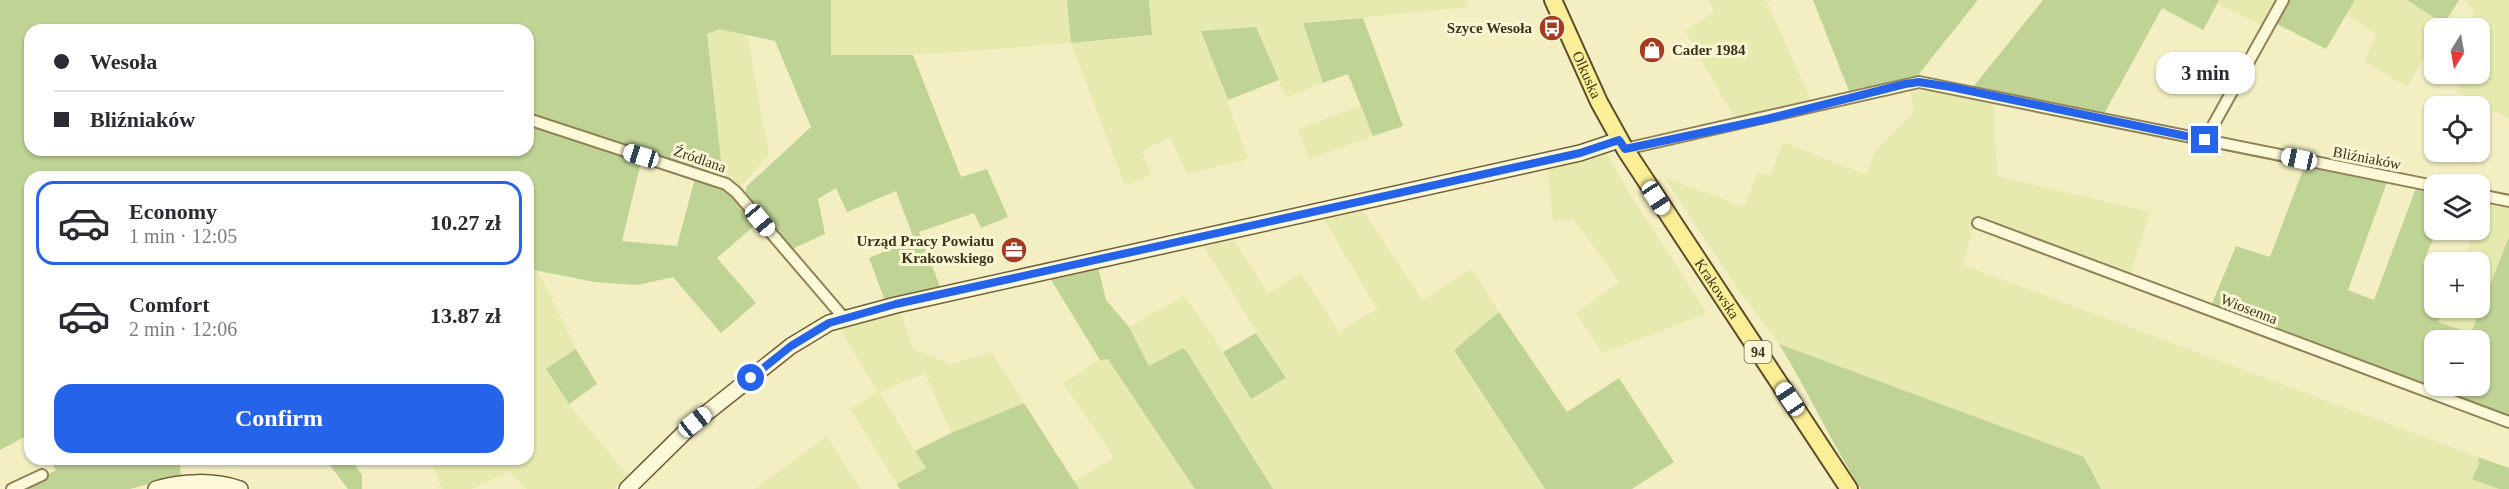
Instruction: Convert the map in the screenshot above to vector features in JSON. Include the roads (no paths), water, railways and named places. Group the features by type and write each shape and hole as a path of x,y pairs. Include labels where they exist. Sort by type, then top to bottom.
{"main road":[{"name":"Olkuska","path":"1553,0 1570,40 1622,145"},
{"name":"Krakowska","path":"1622,145 1849,489"}],"street":[{"path":"2205,140 2283,0"},
{"name":"Bliźniaków","path":"1622,145 1919,82 2424,184"},
{"name":"Źródlana","path":"534,121 726,184 736,192 844,318"},
{"path":"627,489 694,423 776,357 815,330 844,318 1622,145"},
{"path":"2490,197 2509,201"},
{"name":"Wiosenna","path":"1978,223 2509,423"},
{"path":"12,489 42,475"},
{"path":"156,489 197,483 240,489"}],"place":[{"name":"Szyce Wesoła","path":"1552,28"},
{"name":"Cader 1984","path":"1652,50"},
{"name":"Urząd Pracy Powiatu Krakowskiego","path":"1014,250"}]}
